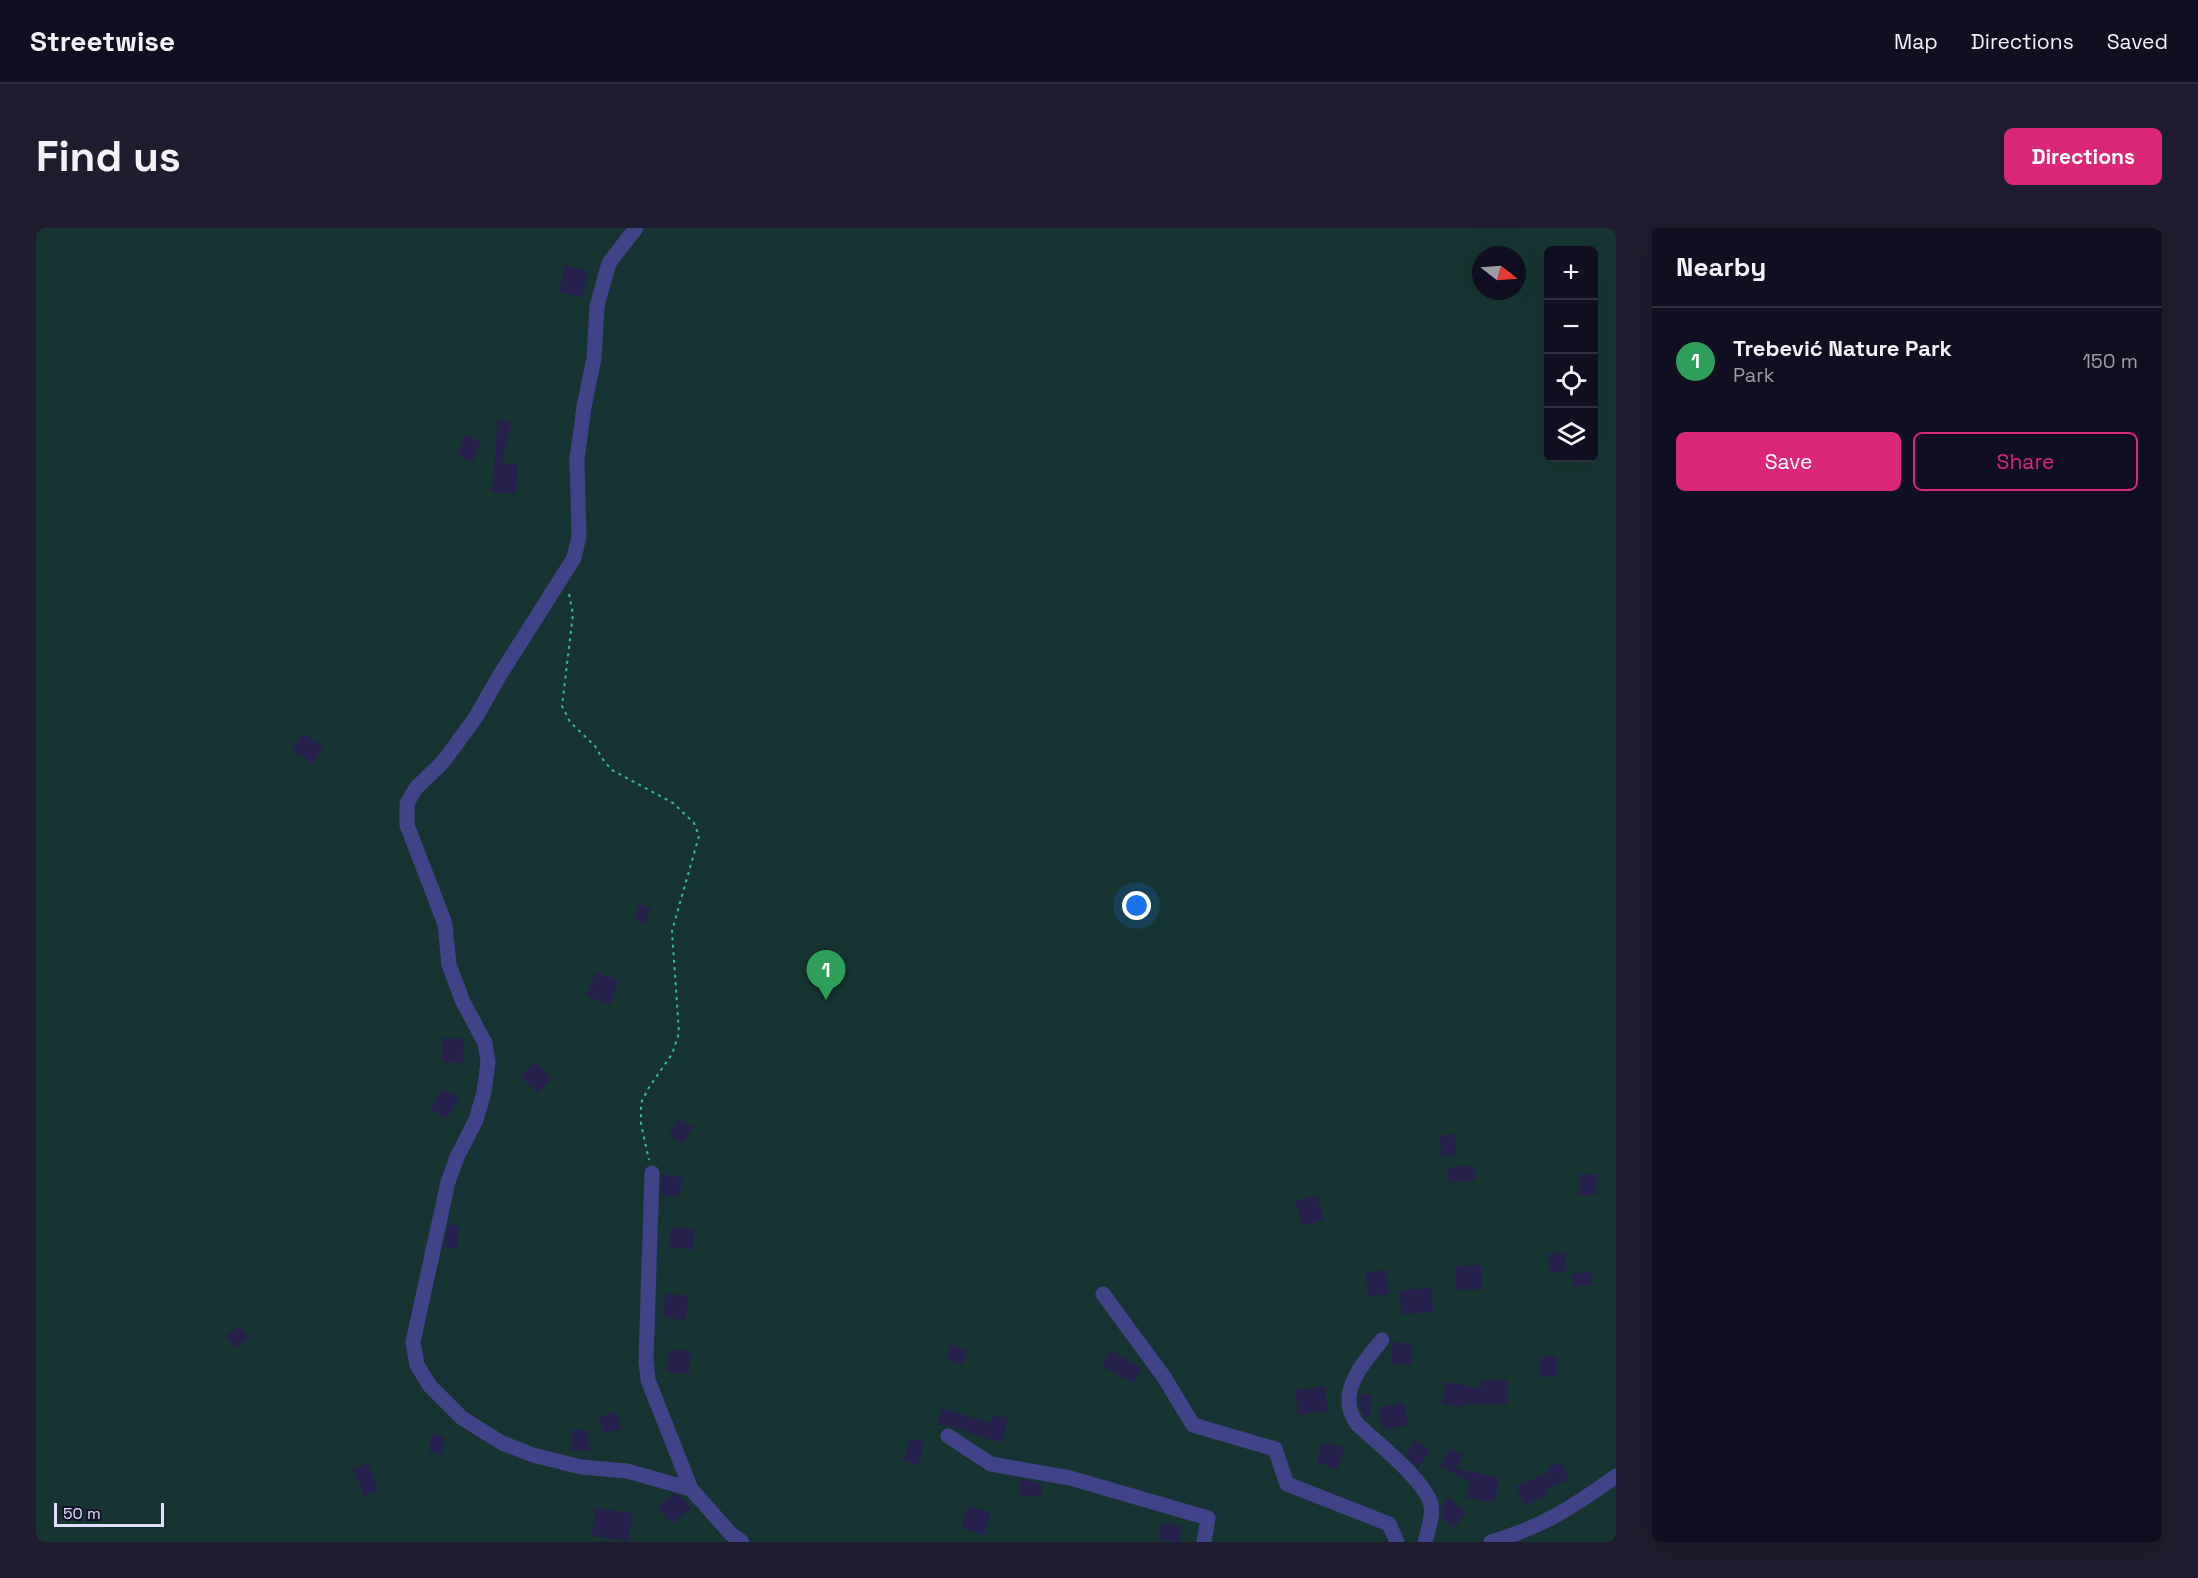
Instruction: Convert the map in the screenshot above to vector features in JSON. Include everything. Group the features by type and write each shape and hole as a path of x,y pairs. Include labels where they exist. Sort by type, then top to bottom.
{"street":[{"path":"636,228 609,262 597,306 594,358 577,459 579,536 574,558 476,717 443,762 416,788 407,803 407,825 445,924 449,965 462,1002 485,1044 488,1062 484,1092 476,1120 457,1157 448,1182 413,1342 417,1365 430,1386 462,1418 502,1443 533,1455 581,1467 627,1471 691,1489"},
{"path":"652,1173 645,1361 648,1380 691,1489 731,1534 742,1542"},
{"path":"1103,1294 1164,1377 1193,1425 1275,1449 1287,1484 1389,1524 1396,1542"},
{"path":"1382,1340 1356,1372 1350,1392 1349,1408 1358,1425 1403,1467 1429,1499 1431,1520 1425,1542"},
{"path":"948,1436 991,1464 1070,1478 1208,1518 1204,1542"},
{"path":"1491,1542 1522,1533 1572,1509 1616,1476"}],"path":[{"path":"563,578 573,614 562,706 570,722 595,746 612,770 673,803 694,823 699,836 672,930 679,1032 672,1054 641,1103 641,1124 652,1173"}],"green space":[{"path":"36,228 1616,228 1616,1542 36,1542"}],"building":[{"path":"565,265 588,271 582,297 559,292"},
{"path":"498,419 512,422 502,463 518,464 516,494 492,492"},
{"path":"465,435 481,441 473,461 457,456"},
{"path":"303,733 324,747 313,764 292,750"},
{"path":"639,904 651,908 646,924 634,920"},
{"path":"596,972 619,981 610,1005 586,996"},
{"path":"443,1038 464,1039 463,1063 442,1062"},
{"path":"535,1062 552,1078 538,1093 520,1077"},
{"path":"442,1088 459,1098 447,1119 430,1109"},
{"path":"679,1119 693,1127 683,1143 669,1135"},
{"path":"1455,1134 1456,1155 1442,1157 1440,1136"},
{"path":"1474,1165 1475,1180 1449,1183 1447,1168"},
{"path":"662,1174 683,1178 679,1197 661,1194"},
{"path":"1579,1174 1597,1174 1596,1195 1579,1195"},
{"path":"1317,1195 1324,1220 1303,1226 1295,1201"},
{"path":"449,1224 459,1226 457,1249 444,1247"},
{"path":"671,1227 695,1230 693,1250 669,1247"},
{"path":"1565,1252 1567,1271 1550,1273 1548,1254"},
{"path":"1481,1265 1482,1289 1456,1290 1455,1266"},
{"path":"1386,1270 1389,1294 1368,1296 1366,1272"},
{"path":"1591,1272 1593,1285 1574,1287 1572,1274"},
{"path":"1432,1288 1433,1312 1401,1314 1400,1290"},
{"path":"665,1294 688,1296 686,1320 663,1318"},
{"path":"239,1325 249,1337 236,1348 226,1336"},
{"path":"1393,1342 1412,1344 1411,1365 1391,1363"},
{"path":"951,1344 968,1351 962,1365 946,1359"},
{"path":"669,1349 691,1351 689,1374 667,1372"},
{"path":"1110,1350 1142,1368 1133,1383 1102,1366"},
{"path":"1557,1356 1557,1376 1540,1377 1540,1357"},
{"path":"1481,1380 1507,1380 1507,1404 1465,1404 1464,1407 1442,1404 1446,1382 1482,1388"},
{"path":"1325,1386 1328,1411 1298,1415 1295,1390"},
{"path":"1360,1394 1371,1395 1370,1417 1365,1417 1361,1410"},
{"path":"1404,1403 1408,1425 1383,1430 1378,1408"},
{"path":"942,1408 990,1423 992,1415 1008,1418 1002,1443 949,1426 937,1425"},
{"path":"617,1412 621,1429 603,1433 599,1417"},
{"path":"571,1430 588,1430 589,1451 571,1451"},
{"path":"431,1434 444,1436 442,1454 429,1452"},
{"path":"910,1438 924,1442 918,1465 904,1461"},
{"path":"1416,1440 1431,1450 1418,1468 1405,1455"},
{"path":"1322,1442 1344,1447 1338,1469 1317,1463"},
{"path":"1450,1448 1464,1455 1456,1469 1499,1477 1495,1503 1467,1498 1470,1482 1440,1466"},
{"path":"1561,1462 1569,1479 1545,1490 1547,1496 1524,1505 1516,1486 1549,1472 1547,1468"},
{"path":"368,1463 379,1490 364,1496 353,1469"},
{"path":"1020,1479 1042,1483 1041,1497 1019,1495"},
{"path":"673,1494 681,1496 691,1508 672,1524 658,1507"},
{"path":"1448,1498 1466,1512 1454,1528 1441,1518 1441,1507"},
{"path":"968,1506 991,1512 984,1535 961,1528"},
{"path":"595,1508 632,1513 629,1541 592,1536"},
{"path":"1161,1523 1181,1525 1180,1542 1159,1540"}],"place":[{"name":"Trebević Nature Park","path":"826,1000"}]}
